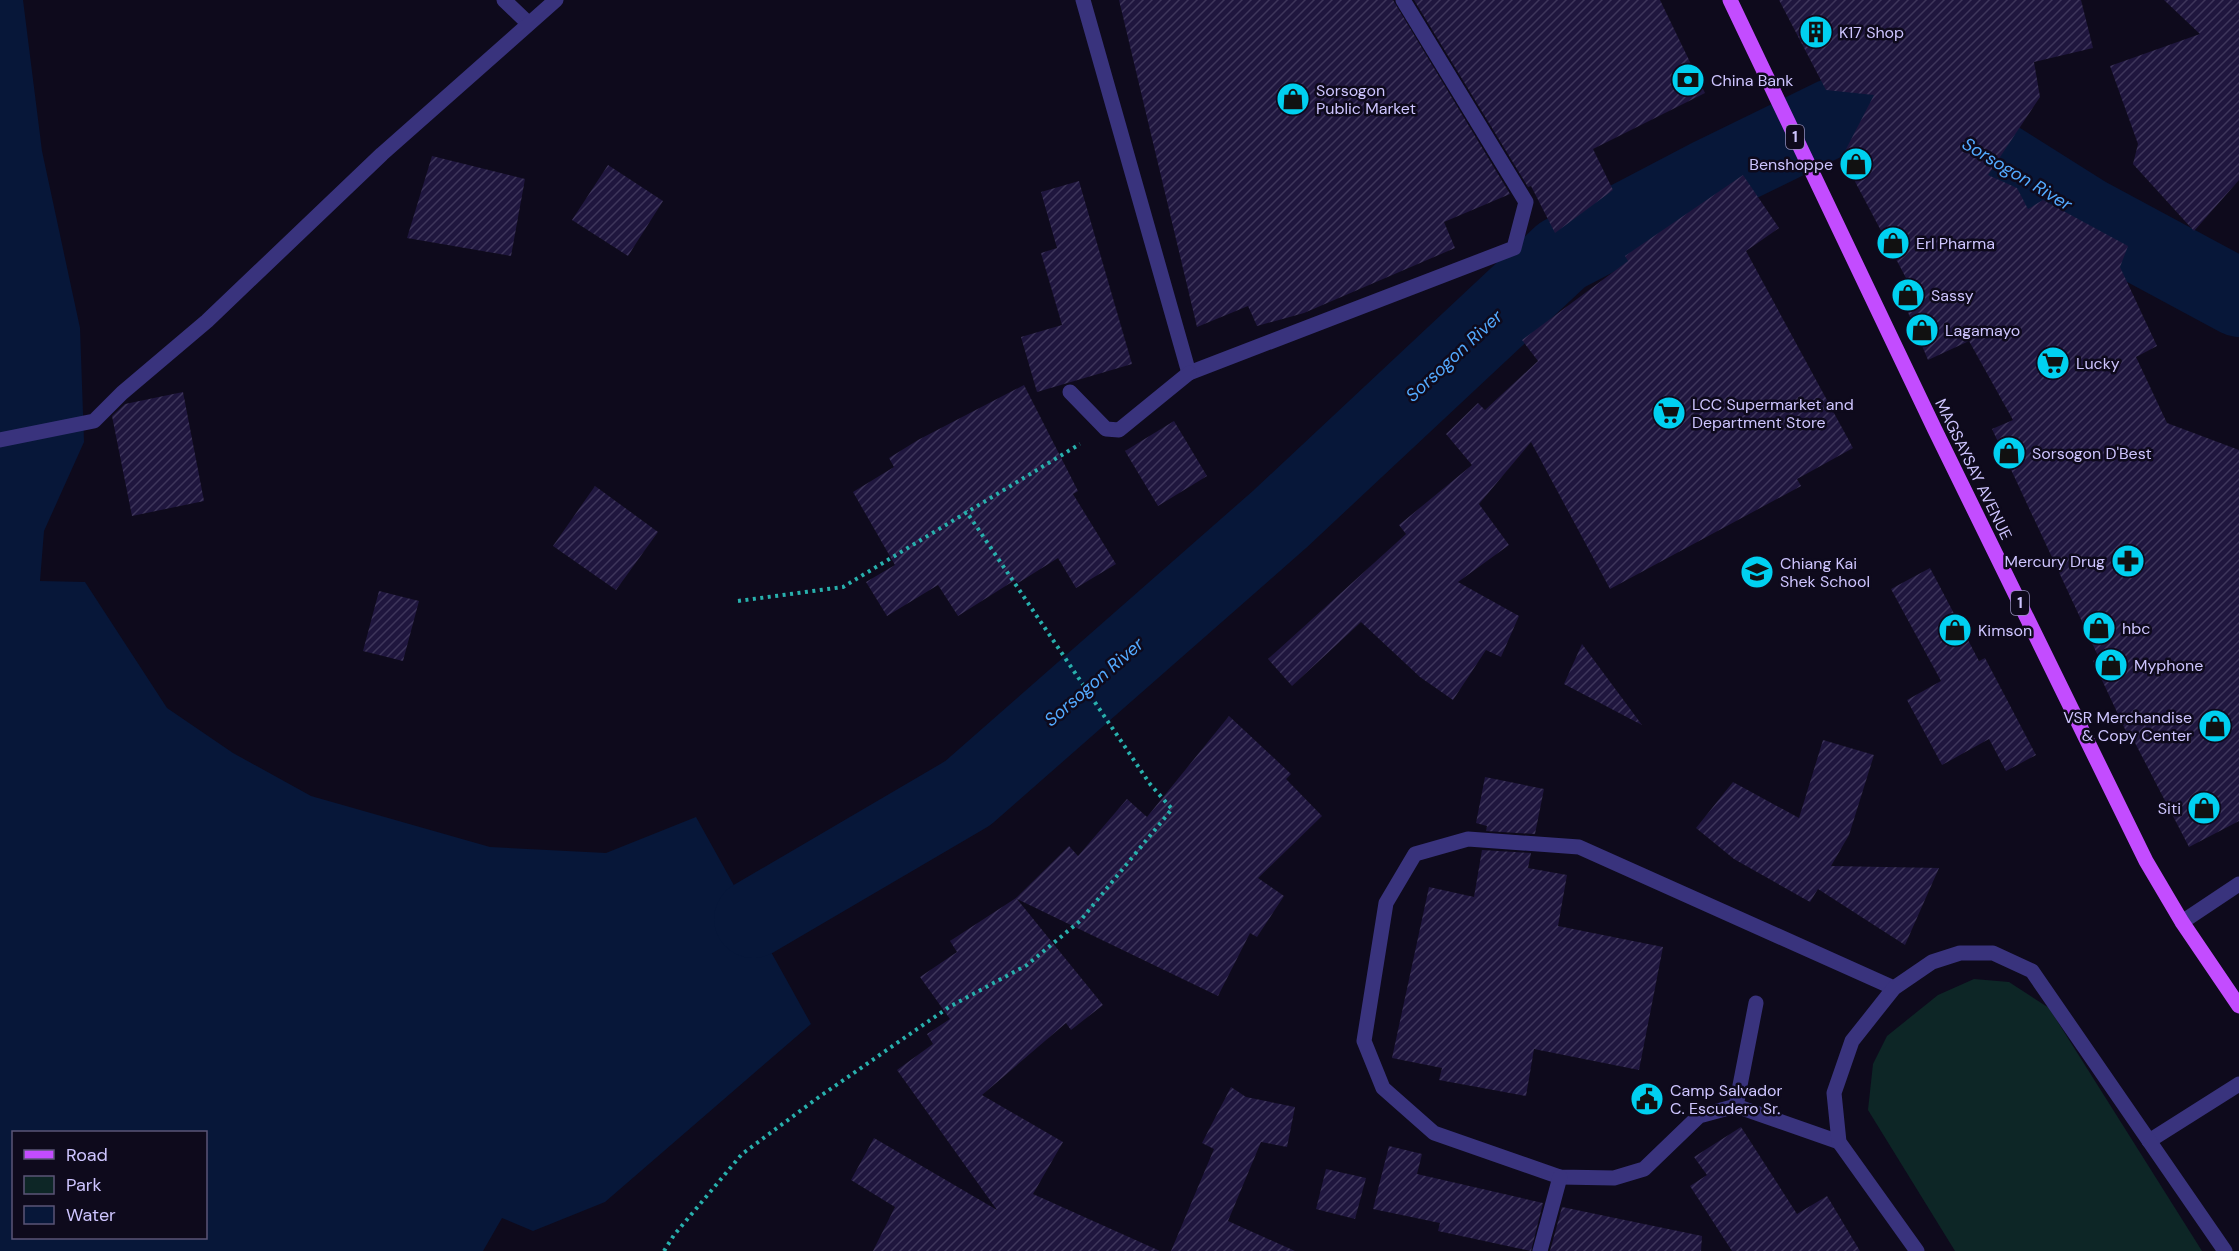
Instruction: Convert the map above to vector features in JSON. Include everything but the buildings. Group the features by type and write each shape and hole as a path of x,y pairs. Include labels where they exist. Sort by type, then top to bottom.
{"main road":[{"name":"MAGSAYSAY AVENUE","path":"1730,0 1935,430 2141,851 2182,922 2239,1005"}],"street":[{"path":"504,0 528,23"},
{"path":"0,440 94,421 122,393 207,321 382,154 556,0"},
{"path":"1083,0 1189,373"},
{"path":"1070,392 1106,429 1119,430 1189,373 1514,248 1526,202 1403,0"},
{"path":"1839,1142 1736,1106 1700,1116 1644,1169 1614,1179 1560,1177 1434,1133 1383,1088 1364,1041 1386,903 1415,854 1468,839 1579,847 1894,988"},
{"path":"2182,922 2239,884"},
{"path":"1917,1251 1839,1142 1833,1093 1852,1041 1894,988 1932,962 1959,953 1993,954 2032,971 2225,1251"},
{"path":"1736,1106 1756,1004"},
{"path":"2149,1141 2239,1084"},
{"path":"1540,1251 1560,1177"}],"path":[{"path":"738,601 843,587 966,511 1106,429"},
{"path":"664,1251 674,1235 742,1154 819,1097 949,1007 1027,965 1080,921 1172,809 1150,784 966,511"}],"green space":[{"path":"1974,979 2009,982 2049,1008 2202,1251 1955,1251 1868,1110 1873,1064 1887,1036 1938,995"}],"water":[{"path":"0,0 23,0 42,151 80,328 84,442 44,531 40,581 85,582 167,708 233,753 311,796 490,847 606,853 696,817 811,1024 605,1202 533,1231 502,1218 483,1251 0,1251"}],"waterway":[{"name":"Sorsogon River","path":"753,919 968,793 1280,519 1562,255 1709,178 1834,117 1908,122 1969,142 2085,215 2239,298"}],"place":[{"name":"K17 Shop","path":"1816,32"},
{"name":"China Bank","path":"1688,80"},
{"name":"Sorsogon Public Market","path":"1293,99"},
{"name":"Benshoppe","path":"1856,164"},
{"name":"Erl Pharma","path":"1893,243"},
{"name":"Sassy","path":"1908,295"},
{"name":"Lagamayo","path":"1922,330"},
{"name":"Lucky","path":"2053,363"},
{"name":"LCC Supermarket and Department Store","path":"1669,413"},
{"name":"Sorsogon D'Best","path":"2009,453"},
{"name":"Mercury Drug","path":"2128,561"},
{"name":"Chiang Kai Shek School","path":"1757,572"},
{"name":"hbc","path":"2099,628"},
{"name":"Kimson","path":"1955,630"},
{"name":"Myphone","path":"2111,665"},
{"name":"VSR Merchandise & Copy Center","path":"2215,726"},
{"name":"Siti","path":"2204,808"},
{"name":"Camp Salvador C. Escudero Sr.","path":"1647,1099"}]}
